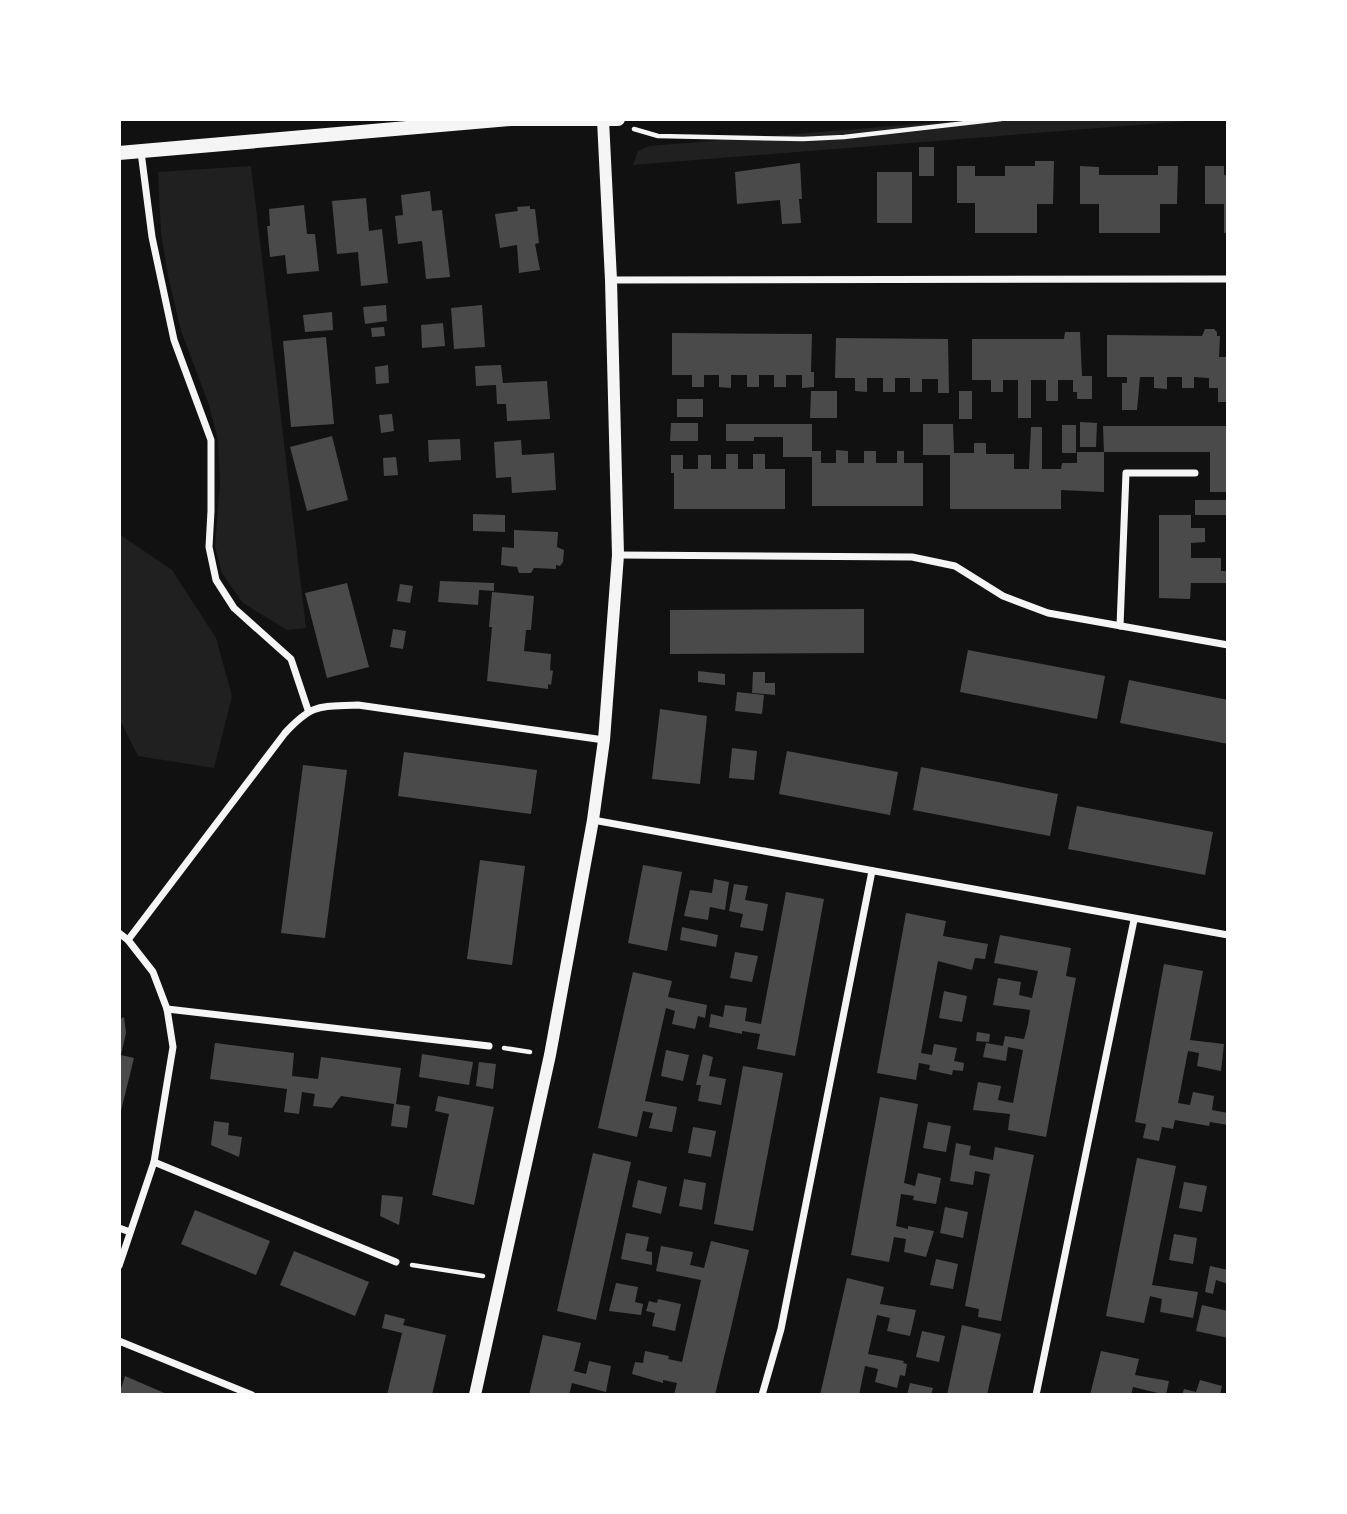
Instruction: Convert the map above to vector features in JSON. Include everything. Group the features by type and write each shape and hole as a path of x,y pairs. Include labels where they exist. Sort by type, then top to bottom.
{"main road":[{"path":"119,153 511,119 610,120"}],"street":[{"path":"475,1395 550,1055 593,820 604,740 618,555 610,120"},
{"path":"141,151 152,237 174,340 211,440 209,547 216,580 234,608 291,659 308,710"},
{"path":"611,280 1228,279"},
{"path":"1120,626 1126,473 1195,473"},
{"path":"618,555 912,557 955,566 1003,596 1048,613 1228,645"},
{"path":"128,940 285,733 308,710 358,705 604,740"},
{"path":"593,820 1228,935"},
{"path":"762,1395 781,1329 872,872"},
{"path":"1036,1395 1134,920"},
{"path":"119,933 128,940 153,972 167,1009 173,1047 154,1162 119,1266"},
{"path":"167,1009 489,1046"},
{"path":"154,1162 396,1262"},
{"path":"119,1228 130,1232"},
{"path":"119,1341 252,1395"}],"path":[{"path":"610,120 658,136 803,139 844,137 1000,119"},
{"path":"489,1046 550,1055"},
{"path":"396,1262 501,1279"}],"shaded area":[{"path":"979,119 1213,119 633,165 638,151 649,146"},
{"path":"251,166 306,628 287,630 243,603 222,573 215,546 220,484 218,440 209,405 181,331 161,233 158,172"},
{"path":"119,534 172,570 216,638 232,696 214,768 138,756 119,718"}],"building":[{"path":"919,147 934,147 934,176 919,176"},
{"path":"1035,161 1054,161 1053,204 1037,204 1037,233 975,233 975,203 957,203 957,166 975,166 975,176 1005,176 1005,166 1035,166"},
{"path":"800,163 801,223 782,224 780,200 737,204 735,172"},
{"path":"1080,166 1099,167 1099,175 1158,175 1158,166 1178,166 1177,204 1160,204 1160,233 1099,233 1099,204 1080,204"},
{"path":"1205,166 1224,166 1224,175 1228,175 1228,233 1224,233 1224,204 1205,204"},
{"path":"877,172 912,172 912,223 877,223"},
{"path":"430,191 432,211 442,210 450,277 426,279 422,241 398,244 395,216 403,215 401,195"},
{"path":"366,198 369,231 382,229 388,283 361,286 358,252 337,254 332,201"},
{"path":"304,205 307,234 315,234 319,271 287,274 285,255 270,257 267,226 270,226 269,209"},
{"path":"530,206 530,209 535,209 539,243 535,244 540,270 519,273 517,245 500,248 495,214 518,211 517,207"},
{"path":"386,305 387,321 365,324 363,307"},
{"path":"482,305 485,347 454,349 451,308"},
{"path":"332,312 333,330 305,332 303,315"},
{"path":"443,323 445,346 422,348 421,325"},
{"path":"384,327 385,336 372,337 371,328"},
{"path":"1205,329 1214,329 1217,332 1217,336 1220,336 1219,357 1228,357 1228,402 1218,402 1218,388 1209,388 1209,378 1194,377 1194,388 1182,388 1182,377 1167,377 1167,389 1154,388 1154,377 1140,377 1137,410 1122,410 1122,383 1127,383 1127,377 1107,377 1107,335 1202,336"},
{"path":"1065,332 1080,332 1082,376 1092,376 1092,399 1077,399 1077,392 1073,392 1073,380 1058,380 1058,401 1046,401 1046,380 1031,380 1031,418 1018,418 1018,380 1003,380 1003,392 991,392 991,380 972,380 972,339 1064,339"},
{"path":"672,333 812,334 811,372 814,372 814,387 802,388 802,375 786,375 786,387 774,387 774,375 759,375 759,387 747,387 747,375 731,375 731,388 719,387 719,375 704,375 704,387 692,387 692,375 672,375"},
{"path":"326,337 334,424 291,427 283,341"},
{"path":"836,338 948,339 949,393 938,393 938,379 922,379 922,392 910,392 910,378 895,378 895,392 883,392 883,378 867,378 867,392 855,391 855,378 835,378"},
{"path":"388,365 389,383 376,384 375,367"},
{"path":"501,365 503,383 547,381 550,419 507,421 506,404 497,404 496,385 476,386 475,366"},
{"path":"811,391 837,391 837,418 810,418"},
{"path":"959,391 972,391 972,419 959,419"},
{"path":"677,399 703,399 703,417 677,417"},
{"path":"392,414 394,431 381,433 379,415"},
{"path":"1080,422 1097,423 1096,447 1080,447"},
{"path":"671,423 698,423 698,441 670,441"},
{"path":"726,424 812,424 812,451 821,451 821,463 836,463 836,450 848,451 848,463 864,463 864,451 876,451 876,463 897,463 897,451 904,451 904,463 923,463 923,506 812,506 812,457 783,457 783,437 726,441"},
{"path":"923,424 953,424 954,453 974,453 974,443 986,443 986,454 1014,454 1014,469 1029,469 1031,427 1042,427 1042,469 1061,469 1062,463 1077,463 1077,452 1104,452 1104,492 1061,490 1061,509 950,509 950,455 923,455"},
{"path":"1062,425 1076,425 1076,453 1062,453"},
{"path":"1103,426 1228,426 1228,492 1210,492 1210,452 1104,452"},
{"path":"332,436 348,500 307,511 290,447"},
{"path":"460,439 461,460 429,462 428,440"},
{"path":"521,440 522,455 554,453 556,490 512,493 511,477 496,478 494,442"},
{"path":"726,454 738,454 738,469 753,469 753,454 765,454 765,469 785,469 785,509 674,509 671,455 683,455 683,469 698,469 698,455 711,455 711,469 726,469"},
{"path":"396,457 398,475 384,476 383,458"},
{"path":"1195,500 1228,500 1228,515 1195,515"},
{"path":"473,514 505,515 505,532 473,531"},
{"path":"1159,515 1191,515 1191,528 1205,528 1205,542 1191,543 1191,558 1221,558 1221,571 1228,571 1228,583 1191,583 1190,599 1159,598"},
{"path":"514,530 558,532 557,547 564,550 563,562 560,566 556,565 556,569 534,568 531,573 519,573 517,567 501,565 502,547 514,548"},
{"path":"440,581 494,583 494,591 479,590 478,605 438,602"},
{"path":"347,583 369,667 327,678 305,593"},
{"path":"400,584 413,586 410,603 397,601"},
{"path":"492,592 534,596 531,630 526,630 524,651 551,654 550,670 553,671 548,689 487,681"},
{"path":"864,609 864,653 670,654 670,610"},
{"path":"393,629 406,631 403,649 390,647"},
{"path":"968,650 1105,676 1097,719 960,692"},
{"path":"698,671 725,674 725,685 698,682"},
{"path":"753,672 765,672 765,683 775,683 775,695 752,693"},
{"path":"1129,680 1228,700 1228,744 1120,723"},
{"path":"737,692 764,695 762,714 735,711"},
{"path":"660,709 707,716 700,784 652,779"},
{"path":"732,748 757,751 754,780 729,778"},
{"path":"787,751 898,772 890,815 779,794"},
{"path":"404,752 537,770 531,814 398,796"},
{"path":"303,765 347,770 325,938 281,933"},
{"path":"921,767 1058,794 1050,836 913,810"},
{"path":"1077,806 1213,832 1205,875 1068,849"},
{"path":"480,860 525,866 512,965 467,959"},
{"path":"643,865 682,872 667,951 628,943"},
{"path":"714,879 729,882 725,910 710,907 708,920 684,916 690,890 712,893"},
{"path":"734,884 748,886 745,900 768,904 763,931 740,927 743,914 729,911"},
{"path":"786,892 824,899 795,1056 757,1049 760,1034 742,1031 742,1034 709,1027 711,1014 723,1017 725,1005 747,1008 745,1021 761,1024"},
{"path":"906,913 946,921 943,936 988,944 985,959 975,958 972,970 938,961 921,1053 932,1055 934,1044 957,1048 954,1061 964,1063 963,1071 953,1070 952,1075 929,1070 930,1065 919,1063 916,1080 877,1073"},
{"path":"682,927 718,935 716,947 680,940"},
{"path":"1000,935 1071,948 1066,976 1076,978 1046,1137 1008,1130 1010,1114 973,1110 978,1082 1001,1086 998,1100 1013,1103 1023,1050 1008,1047 1006,1061 983,1057 986,1043 1003,1046 1005,1036 1024,1039 1028,1024 1030,1010 993,1005 998,978 1021,982 1019,995 1032,998 1038,971 994,963"},
{"path":"735,952 758,956 752,982 730,978"},
{"path":"1164,964 1203,971 1190,1040 1224,1044 1221,1071 1197,1066 1199,1053 1188,1051 1178,1103 1190,1105 1193,1092 1214,1096 1212,1110 1228,1113 1228,1125 1210,1122 1209,1126 1175,1120 1173,1129 1162,1127 1159,1141 1143,1138 1146,1124 1135,1122"},
{"path":"633,972 672,981 668,997 707,1005 705,1018 698,1016 695,1029 672,1024 675,1011 666,1008 645,1101 677,1107 672,1132 649,1128 653,1113 643,1111 637,1137 598,1128"},
{"path":"944,991 967,996 962,1022 939,1018"},
{"path":"124,1017 126,1033 121,1055 134,1058 120,1115 119,1020"},
{"path":"977,1032 990,1034 989,1042 976,1041"},
{"path":"215,1043 294,1053 292,1076 318,1079 321,1057 401,1068 396,1104 410,1106 407,1128 391,1126 394,1104 341,1096 332,1108 313,1106 315,1094 302,1092 299,1114 284,1112 287,1089 210,1079"},
{"path":"666,1050 689,1055 683,1081 661,1076"},
{"path":"422,1054 473,1062 469,1085 419,1077"},
{"path":"703,1054 713,1057 709,1076 726,1079 721,1105 698,1101 701,1085 696,1085"},
{"path":"479,1062 496,1064 493,1089 476,1086"},
{"path":"743,1066 783,1073 753,1231 714,1224"},
{"path":"438,1096 494,1107 474,1205 432,1195 449,1114 435,1111"},
{"path":"880,1097 918,1104 904,1183 915,1186 918,1173 941,1178 936,1204 913,1200 914,1196 901,1194 896,1226 934,1231 926,1257 904,1252 906,1239 894,1237 889,1262 851,1255"},
{"path":"214,1121 229,1123 228,1135 242,1137 239,1157 211,1145"},
{"path":"928,1122 951,1126 946,1152 923,1148"},
{"path":"693,1127 716,1131 711,1157 688,1153"},
{"path":"956,1143 971,1146 969,1155 993,1160 995,1147 1034,1155 1001,1321 978,1317 979,1309 965,1306 990,1174 975,1171 973,1185 950,1181"},
{"path":"593,1153 631,1162 596,1320 557,1311"},
{"path":"1137,1158 1176,1166 1152,1285 1198,1292 1193,1318 1160,1312 1162,1299 1150,1296 1144,1323 1106,1316"},
{"path":"684,1179 706,1183 702,1210 679,1206"},
{"path":"638,1180 667,1187 661,1214 632,1207"},
{"path":"1184,1182 1207,1186 1202,1212 1179,1208"},
{"path":"382,1195 403,1197 399,1225 380,1216"},
{"path":"945,1207 968,1212 963,1238 940,1233"},
{"path":"195,1210 270,1241 256,1275 181,1244"},
{"path":"626,1233 649,1237 646,1251 652,1252 652,1265 621,1259"},
{"path":"1174,1234 1197,1238 1193,1264 1169,1260"},
{"path":"711,1241 749,1250 715,1395 674,1395 677,1383 663,1380 663,1383 632,1374 635,1362 643,1363 645,1351 682,1362 701,1280 656,1271 661,1246 693,1252 690,1265 704,1268"},
{"path":"294,1251 369,1282 355,1316 280,1285"},
{"path":"936,1259 958,1264 953,1289 930,1285"},
{"path":"1210,1266 1228,1270 1228,1284 1216,1280 1213,1294 1205,1292"},
{"path":"847,1278 884,1287 880,1304 916,1310 910,1336 887,1331 890,1318 877,1315 868,1354 904,1361 903,1363 907,1364 905,1376 900,1375 897,1388 875,1382 878,1369 865,1366 859,1395 820,1395"},
{"path":"616,1283 638,1287 635,1302 643,1304 641,1315 609,1311"},
{"path":"658,1299 681,1304 675,1331 652,1326 655,1313 646,1311 649,1301 657,1303"},
{"path":"1202,1305 1228,1311 1228,1338 1196,1331"},
{"path":"385,1314 405,1319 403,1325 446,1335 432,1395 387,1395 402,1333 382,1328"},
{"path":"962,1325 1001,1334 987,1395 947,1395"},
{"path":"922,1331 945,1336 939,1362 916,1357"},
{"path":"543,1335 581,1343 574,1371 586,1374 589,1361 611,1366 606,1392 572,1383 569,1395 529,1395"},
{"path":"1101,1351 1139,1359 1135,1375 1169,1381 1166,1395 1133,1387 1131,1395 1090,1395"},
{"path":"125,1376 162,1392 169,1395 119,1395"},
{"path":"1200,1380 1222,1386 1220,1395 1182,1395 1184,1389 1196,1392"},
{"path":"910,1383 933,1388 931,1395 907,1395"}]}
